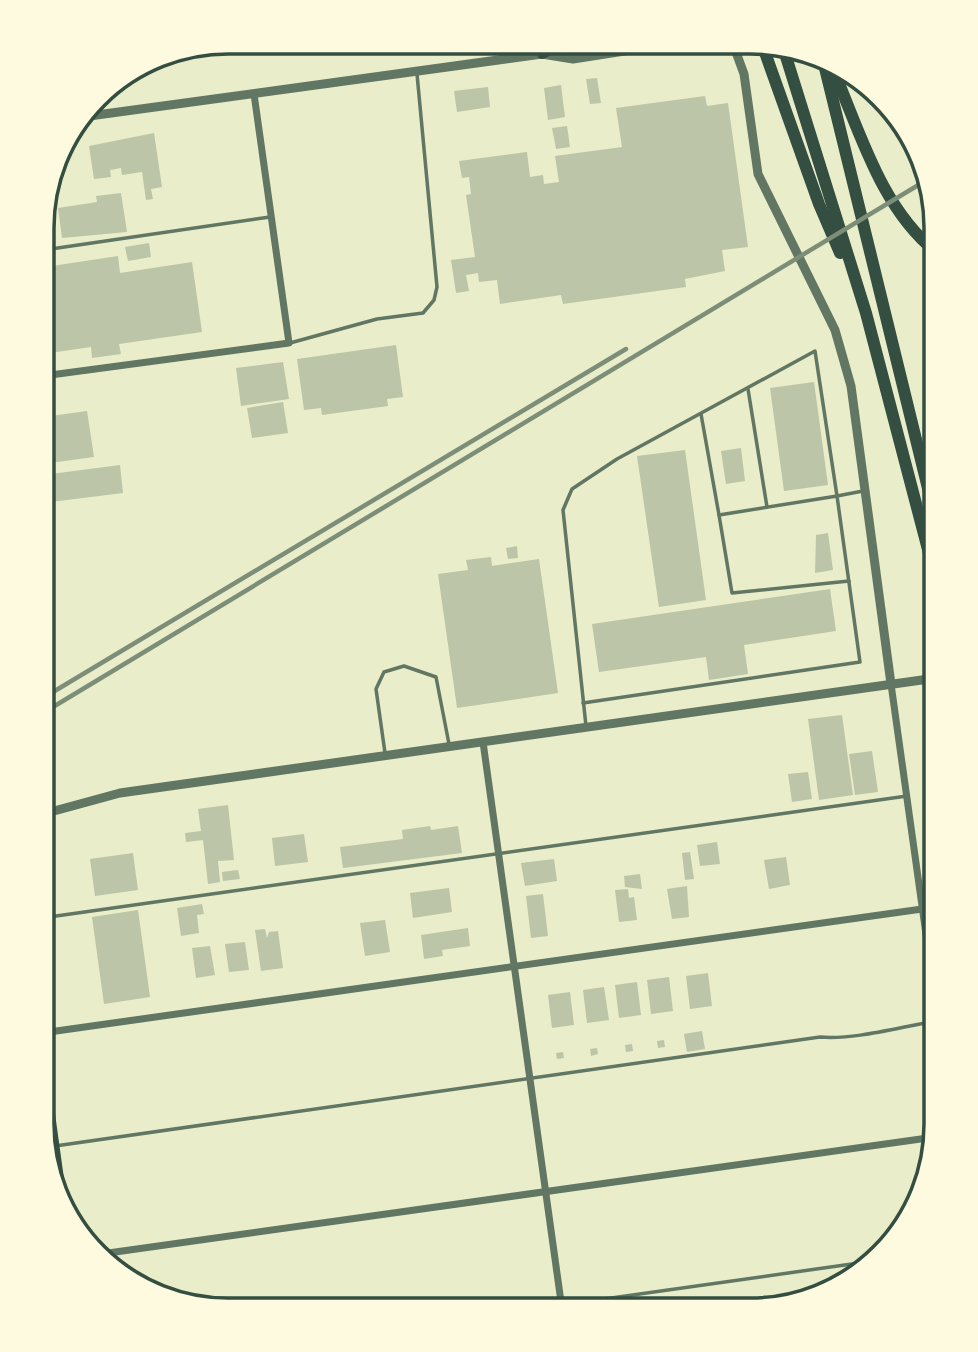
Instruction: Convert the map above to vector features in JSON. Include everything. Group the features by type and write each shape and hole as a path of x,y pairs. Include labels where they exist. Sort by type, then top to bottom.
{"highway":[{"path":"766,55 818,204 866,313"},
{"path":"787,58 866,313 924,533"},
{"path":"826,72 924,472"},
{"path":"837,78 884,187 900,214 924,239"}],"street":[{"path":"95,115 539,54"},
{"path":"544,54 573,59 603,54"},
{"path":"737,54 744,74 758,174 835,330 850,386 923,918"},
{"path":"54,375 289,343 254,94"},
{"path":"54,811 120,793 924,680"},
{"path":"483,741 560,1298"},
{"path":"54,1031 922,909"},
{"path":"111,1252 923,1139"}],"lane":[{"path":"289,343 377,319 423,313 434,300 437,287 417,72"},
{"path":"54,249 270,217"},
{"path":"583,703 860,662 815,351 617,459 572,489 563,510 583,703 586,727"},
{"path":"748,388 767,508"},
{"path":"701,414 732,593 849,580"},
{"path":"719,515 865,491"},
{"path":"385,755 376,689 384,672 404,666 436,677 449,746"},
{"path":"54,916 906,796"},
{"path":"56,1146 820,1037 852,1038 869,1032 923,1023"},
{"path":"627,1298 852,1264"}],"building":[{"path":"597,78 601,103 590,104 586,79"},
{"path":"561,85 565,117 548,120 544,88"},
{"path":"488,87 490,107 457,112 454,91"},
{"path":"705,96 707,106 728,103 748,247 722,250 725,271 685,279 686,287 563,304 561,295 500,304 497,280 479,282 478,273 466,275 469,291 456,293 451,260 475,257 466,195 471,194 469,177 462,178 459,161 527,152 530,177 543,175 544,184 559,182 555,156 622,147 616,108"},
{"path":"567,126 570,147 556,149 552,128"},
{"path":"154,133 162,187 151,189 153,199 146,200 142,172 122,175 121,168 110,170 111,177 94,179 89,146"},
{"path":"121,193 127,232 62,238 58,208 97,202 96,196"},
{"path":"149,243 151,257 128,261 125,247"},
{"path":"118,256 120,273 192,262 202,332 119,344 121,354 92,358 91,347 54,352 54,266"},
{"path":"396,345 403,397 387,399 388,406 322,415 321,408 304,410 297,359"},
{"path":"283,362 289,399 241,406 236,368"},
{"path":"814,382 828,485 784,491 770,388"},
{"path":"283,402 288,433 252,438 247,408"},
{"path":"87,411 94,457 54,462 54,416"},
{"path":"741,448 745,481 726,484 721,451"},
{"path":"685,450 706,600 659,607 637,456"},
{"path":"120,465 123,493 54,502 54,474"},
{"path":"828,533 833,570 815,573 816,535"},
{"path":"517,546 518,558 508,559 506,548"},
{"path":"491,557 492,566 539,559 558,693 457,708 438,574 468,570 466,560"},
{"path":"830,589 836,631 744,645 748,674 709,680 706,657 599,672 592,624"},
{"path":"842,715 853,795 819,800 808,719"},
{"path":"872,751 878,792 855,795 849,754"},
{"path":"808,772 812,799 792,802 788,774"},
{"path":"228,805 234,860 218,861 220,882 208,884 203,840 186,842 185,833 201,831 198,809"},
{"path":"430,826 431,830 458,826 462,853 343,868 340,847 403,839 402,830"},
{"path":"304,834 308,862 275,866 272,838"},
{"path":"717,842 720,864 700,866 697,845"},
{"path":"690,852 694,879 685,880 682,853"},
{"path":"133,853 138,890 95,896 90,859"},
{"path":"786,857 790,885 769,889 764,860"},
{"path":"554,859 557,881 525,886 521,863"},
{"path":"238,870 240,879 223,881 222,872"},
{"path":"640,874 642,889 625,887 624,876"},
{"path":"687,886 689,917 672,919 667,889"},
{"path":"449,888 452,912 413,918 410,893"},
{"path":"628,889 629,898 634,897 637,920 619,922 615,890"},
{"path":"543,894 548,936 531,938 526,896"},
{"path":"202,904 204,914 197,915 199,933 181,936 177,908"},
{"path":"138,910 150,997 104,1004 92,917"},
{"path":"385,920 390,952 365,956 360,923"},
{"path":"468,928 470,946 442,950 443,956 424,959 421,935"},
{"path":"265,929 267,938 269,932 278,931 283,968 261,971 255,930"},
{"path":"245,942 249,970 229,972 225,944"},
{"path":"210,946 215,975 196,978 192,948"},
{"path":"708,973 712,1006 690,1009 686,976"},
{"path":"669,977 673,1011 651,1014 647,980"},
{"path":"637,982 641,1015 619,1018 615,985"},
{"path":"604,987 609,1020 587,1023 583,990"},
{"path":"570,992 574,1025 552,1028 548,995"},
{"path":"702,1031 705,1049 687,1052 684,1034"},
{"path":"664,1040 665,1047 658,1048 657,1041"},
{"path":"632,1044 633,1051 626,1052 625,1045"},
{"path":"597,1048 598,1054 591,1056 590,1049"},
{"path":"563,1052 564,1058 557,1059 556,1053"}],"railway":[{"path":"54,706 918,185"},
{"path":"54,691 626,349"}]}
